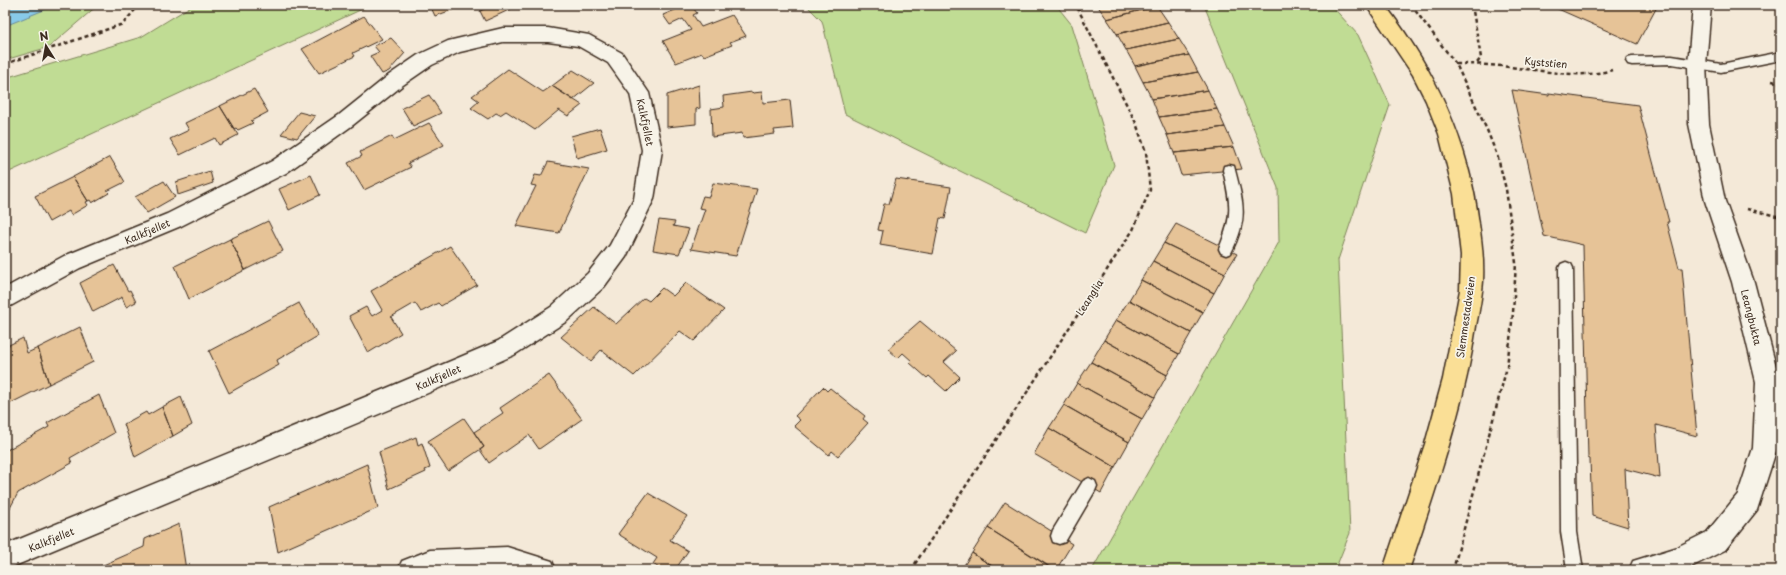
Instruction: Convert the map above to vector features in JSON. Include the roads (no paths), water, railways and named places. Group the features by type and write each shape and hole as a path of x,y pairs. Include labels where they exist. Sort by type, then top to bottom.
{"main road":[{"name":"Slemmestadveien","path":"1375,5 1417,66 1443,117 1456,155 1468,221 1472,276 1465,331 1446,418 1396,570"}],"street":[{"name":"Leangbukta","path":"1642,570 1678,560 1716,541 1748,501 1764,448 1775,384 1715,201 1699,124 1697,65 1702,5"},
{"name":"Kalkfjellet","path":"5,299 72,262 174,220 279,167 346,120 396,80 425,60 455,46 503,35 548,35 582,40 615,58 639,93 652,150 644,199 618,251 596,280 559,314 506,348 395,396 5,558"},
{"path":"411,570 430,563 507,560 543,570"}],"lane":[{"path":"1632,62 1672,60 1721,68 1781,56"},
{"path":"1226,249 1235,227 1237,202 1229,170"},
{"path":"1566,268 1569,532 1575,570"},
{"path":"1059,536 1089,486"}],"water":[{"path":"5,5 56,5 5,26"}]}
